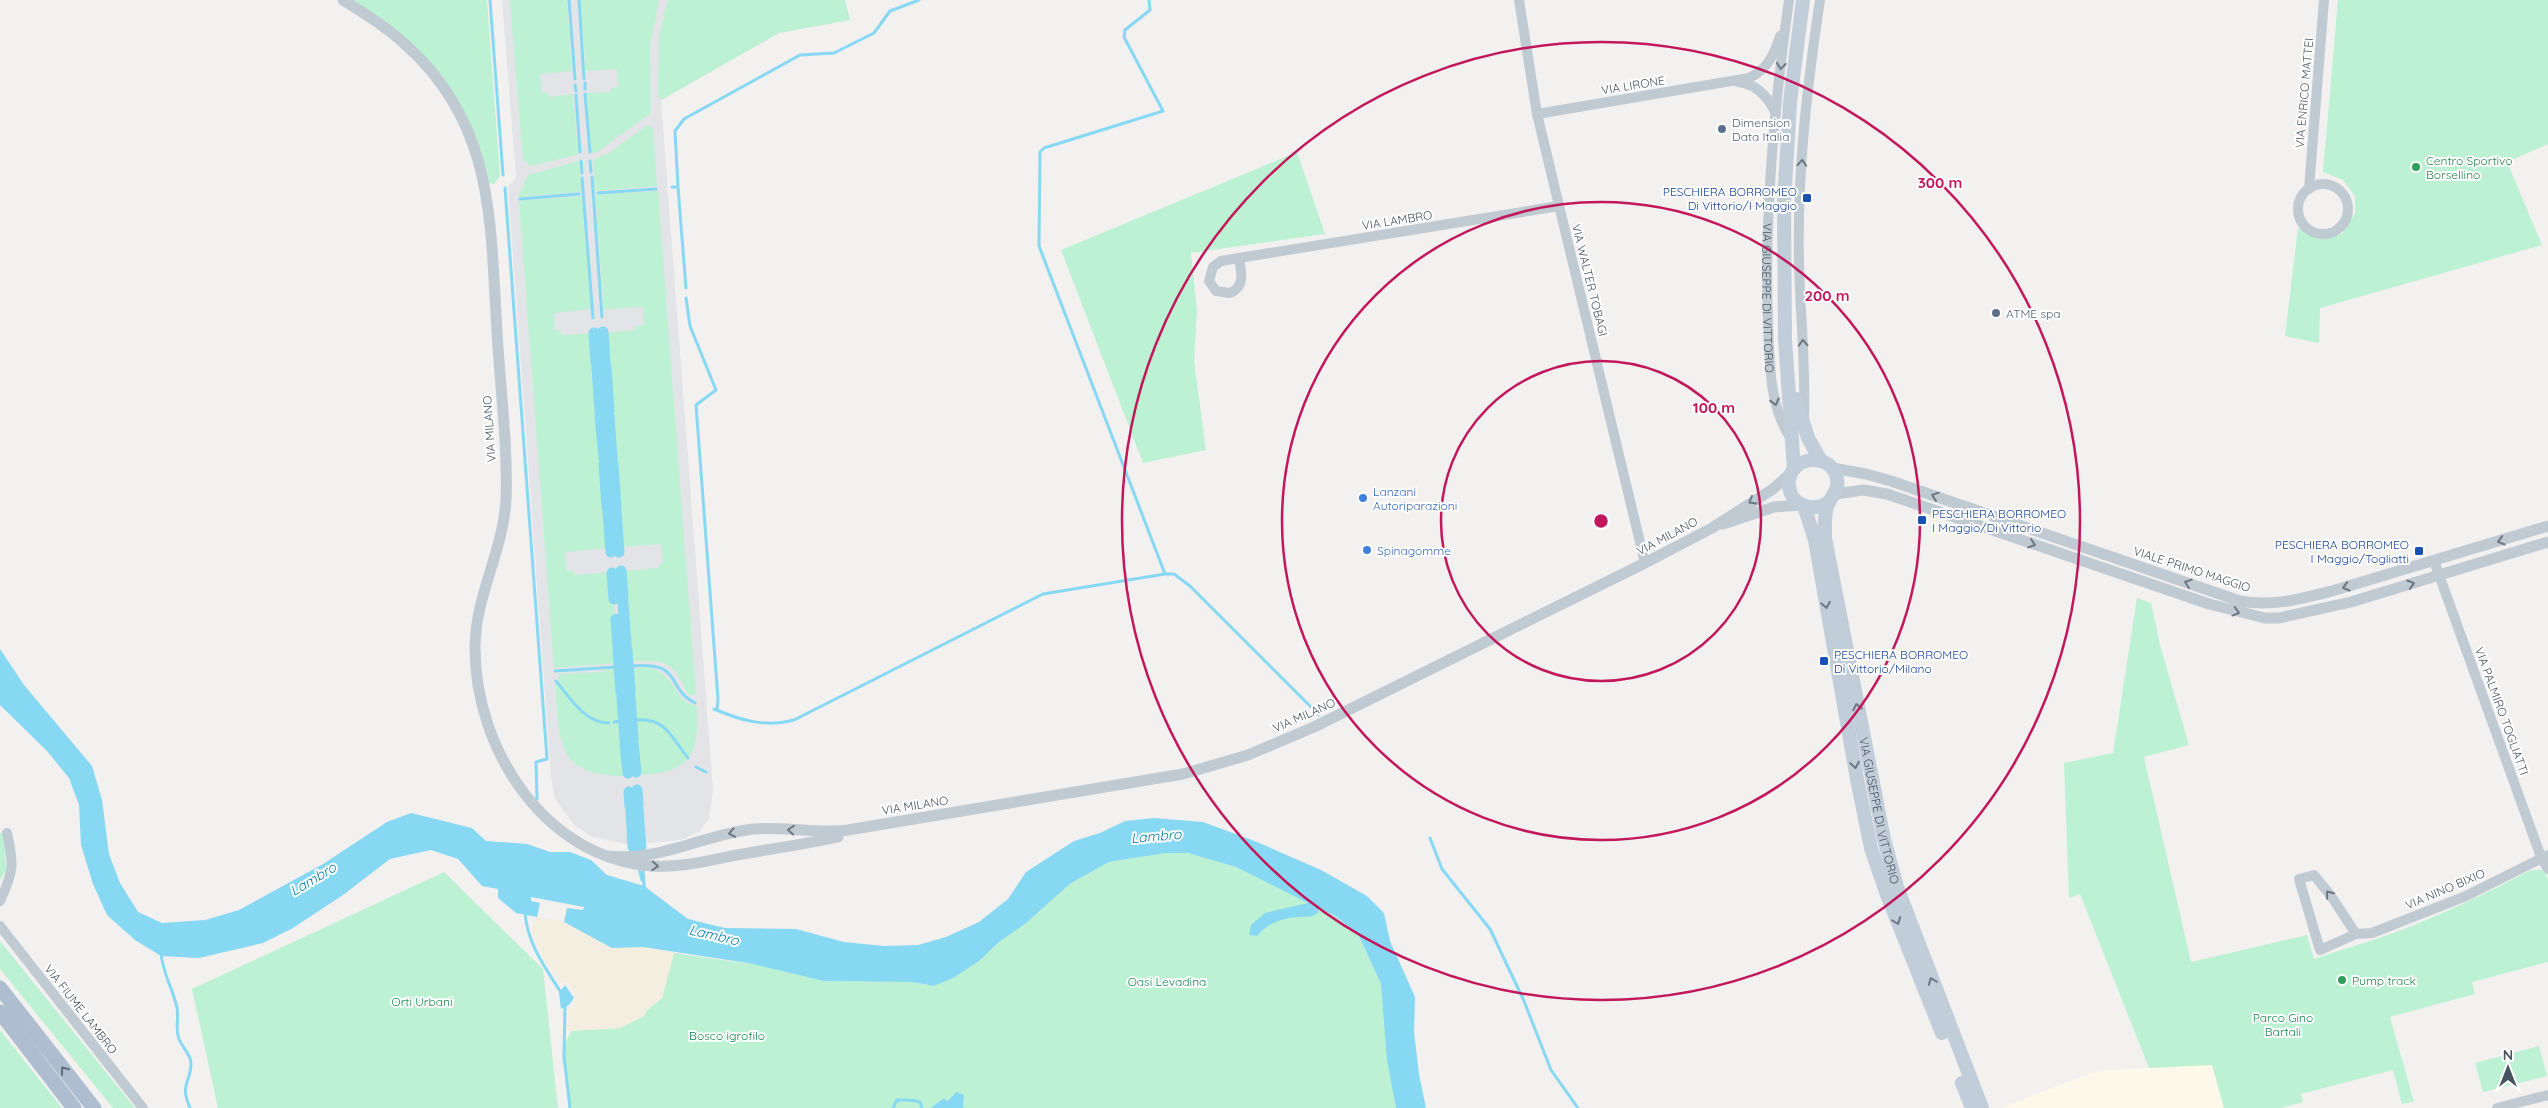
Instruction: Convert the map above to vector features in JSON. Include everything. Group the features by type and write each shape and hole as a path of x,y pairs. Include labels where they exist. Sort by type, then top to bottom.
{"main road":[{"name":"VIA GIUSEPPE DI VITTORIO","path":"1803,0 1790,102 1784,203 1783,281 1787,366 1794,442 1790,490 1795,500 1803,505 1815,540 1871,848 1911,958 1972,1108"},
{"name":"VIA GIUSEPPE DI VITTORIO","path":"1787,366 1804,427 1814,449 1827,464 1837,481 1825,520 1827,549 1884,839 1897,887 1982,1108"},
{"path":"1792,471 1807,460 1827,464"},
{"path":"1803,505 1818,507 1832,498"},
{"path":"0,988 94,1108"},
{"path":"0,1012 74,1108"}],"street":[{"name":"VIA MILANO","path":"343,0 393,34 429,69 458,110 478,157 489,216 506,482 501,535 482,594 477,621 475,656 479,690 488,723 503,759 529,802 562,832 608,856 648,866 686,865 828,839 874,826"},
{"name":"VIA WALTER TOBAGI","path":"1518,0 1538,114 1645,563"},
{"name":"VIA GIUSEPPE DI VITTORIO","path":"1789,0 1770,177 1768,237 1769,349 1773,397 1782,422 1794,442"},
{"name":"VIA GIUSEPPE DI VITTORIO","path":"1804,427 1806,383 1799,262 1800,202 1806,101 1820,0"},
{"name":"VIA ENRICO MATTEI","path":"2308,189 2324,0"},
{"name":"VIA LIRONE","path":"1538,114 1749,78 1766,68 1776,51 1788,13"},
{"name":"VIA LIRONE","path":"1732,82 1744,83 1762,92 1769,100 1776,114"},
{"path":"2323,184 2331,185 2344,194 2347,202 2347,217 2337,229 2321,234 2306,226 2298,211 2302,195 2308,189 2323,184"},
{"name":"VIA LAMBRO","path":"1239,258 1559,206"},
{"name":"VIALE PRIMO MAGGIO","path":"1827,464 1891,481 2253,604 2299,600 2548,526"},
{"name":"VIA MILANO","path":"608,856 628,858 651,855 690,846 723,834 754,829 828,832 874,826 1183,774 1248,754 1322,722 1645,563 1712,528 1773,489 1792,471"},
{"path":"1832,498 1864,490 1887,494 2208,604 2265,618 2279,618 2351,602 2548,542"},
{"name":"VIA MILANO","path":"1712,528 1774,507 1803,505"},
{"name":"VIA PALMIRO TOGLIATTI","path":"2434,561 2548,869"},
{"path":"0,901 8,883 13,864 7,833"},
{"name":"VIA NINO BIXIO","path":"2356,934 2331,896 2314,875 2299,879 2320,950 2356,934 2372,932 2466,896 2544,856"},
{"name":"VIA FIUME LAMBRO","path":"0,926 143,1108"},
{"path":"2497,1108 2548,1095"}],"shaded area":[{"path":"502,0 845,0 850,20 779,33 661,100 713,789 709,819 699,832 680,840 629,845 591,836 574,825 555,799 551,777 508,187 516,177"},
{"path":"2213,1064 2224,1108 2001,1108 2096,1071"}],"green space":[{"path":"347,0 487,0 500,176 494,184 488,183 480,150 468,120 453,94"},
{"path":"510,0 567,0 572,71 540,74 542,93 548,92 549,97 573,94 578,154 576,155 531,166 523,160"},
{"path":"580,0 659,0 650,47 651,113 597,152 591,153 587,93 611,92 611,88 618,87 617,69 586,71"},
{"path":"668,0 845,0 850,20 779,33 661,100 658,96 659,37"},
{"name":"Centro Sportivo Borsellino","path":"2338,0 2548,0 2548,144 2507,162 2542,245 2320,308 2319,343 2285,336 2298,228 2318,239 2342,234 2355,213 2355,196 2343,180 2323,172"},
{"path":"646,126 651,127 653,130 657,186 595,191 593,160 609,153"},
{"path":"1297,152 1325,234 1191,253 1197,311 1194,361 1206,450 1143,463 1061,250"},
{"path":"579,161 581,192 518,197 528,175"},
{"path":"658,191 696,695 689,695 677,674 666,664 655,661 631,661 624,571 659,568 659,564 663,563 661,544 622,547 605,333 635,330 635,326 644,325 643,307 604,309 595,195"},
{"path":"582,196 591,309 554,313 555,330 561,330 561,335 592,333 609,548 565,552 567,571 573,571 574,575 611,572 618,663 554,668 519,201"},
{"name":"Parco Gino Bartali","path":"2137,598 2151,603 2160,645 2189,745 2144,757 2191,962 2307,935 2314,959 2376,939 2436,916 2531,870 2544,870 2548,880 2548,962 2472,982 2475,994 2390,1017 2414,1102 2402,1104 2393,1070 2301,1094 2303,1102 2281,1108 2224,1108 2212,1065 2149,1068 2080,894 2069,898 2064,763 2113,753"},
{"path":"646,667 664,675 683,699 689,704 697,706 697,723 694,748 681,765 671,770 640,775 632,669"},
{"path":"618,668 626,776 602,774 585,769 573,762 565,751 561,737 555,683 559,681 558,674 604,672 605,670"},
{"path":"0,832 5,837 6,871 0,880"},
{"name":"Oasi Levadina","path":"1166,853 1188,853 1236,867 1334,915 1358,934 1381,984 1396,1108 571,1108 563,1049 571,1031 620,1028 644,1016 646,1011 662,998 674,953 759,965 824,981 912,982 934,986 955,977 978,961 999,942 1025,924 1071,883 1109,862"},
{"name":"Orti Urbani","path":"444,872 543,969 558,1108 218,1108 192,989"},
{"path":"0,941 135,1108 113,1108 0,969"},
{"path":"0,1030 62,1108 0,1108"},
{"path":"2539,1046 2547,1076 2483,1092 2475,1063"}],"sand":[{"path":"537,917 564,922 612,948 643,947 674,953 662,998 646,1011 644,1016 620,1028 566,1031 568,1010 575,1005 574,996 567,982 560,983 555,977 540,950 531,928"}],"water":[{"name":"Lambro","path":"0,649 24,685 92,766 102,800 109,854 120,883 138,912 162,923 205,920 239,910 323,864 387,822 411,813 472,828 486,841 527,844 550,852 570,852 591,860 607,875 644,886 688,919 725,928 796,929 844,942 884,946 918,945 946,937 979,922 1008,899 1026,872 1074,841 1100,833 1125,821 1154,818 1203,822 1257,842 1321,870 1367,896 1384,913 1390,941 1415,997 1414,1032 1419,1074 1426,1108 1396,1108 1387,1060 1381,984 1358,934 1334,915 1318,908 1318,913 1313,916 1281,920 1266,928 1257,936 1249,935 1251,925 1265,913 1308,903 1236,867 1188,853 1166,853 1109,862 1071,883 1025,924 999,942 979,961 955,977 934,986 912,982 824,981 748,963 643,947 612,948 564,922 567,908 583,910 584,907 531,897 531,901 540,903 537,917 516,913 498,898 498,889 482,886 458,859 431,850 390,859 343,895 293,928 263,943 199,958 161,956 135,940 107,915 93,884 81,845 79,805 69,778 47,751 0,705"},
{"path":"565,985 574,998 569,1005 561,1009 559,993"},
{"path":"956,1092 964,1095 963,1107 966,1108 935,1108 944,1100 948,1101"}],"waterway":[{"path":"490,0 503,175"},
{"path":"569,0 575,79"},
{"path":"579,0 584,79"},
{"path":"678,187 675,131 684,119 800,55 834,53 874,33 890,11 919,0"},
{"path":"1149,0 1150,10 1125,30 1124,37 1163,111 1044,148 1040,152 1039,246 1165,574"},
{"path":"585,83 585,89"},
{"path":"575,85 576,91"},
{"path":"585,94 590,152"},
{"path":"576,95 580,152"},
{"path":"581,161 582,173"},
{"path":"590,161 591,172"},
{"path":"592,177 602,317"},
{"path":"582,178 593,318"},
{"path":"672,187 678,187 686,288"},
{"path":"505,188 547,759 536,762 537,799"},
{"path":"598,193 656,189"},
{"path":"520,199 579,194"},
{"path":"686,298 690,326 716,390 696,405 718,699 717,710"},
{"path":"603,332 605,363"},
{"path":"594,333 596,363"},
{"path":"606,367 609,411"},
{"path":"597,368 600,411"},
{"path":"600,416 604,458"},
{"path":"609,416 612,458"},
{"path":"604,464 607,507"},
{"path":"613,464 616,507"},
{"path":"608,511 611,552"},
{"path":"616,511 619,552"},
{"path":"621,571 623,598"},
{"path":"612,573 614,599"},
{"path":"714,709 753,722 773,723 794,720 1043,594 1174,574 1190,586 1319,715"},
{"path":"623,603 626,645"},
{"path":"616,619 618,647"},
{"path":"618,650 621,692"},
{"path":"627,650 630,692"},
{"path":"632,666 649,666 660,668 667,672 686,697 695,703"},
{"path":"555,671 616,667"},
{"path":"556,681 585,714 600,722 609,723"},
{"path":"622,697 625,740"},
{"path":"630,697 633,739"},
{"path":"637,720 647,720 661,725 672,736 688,758"},
{"path":"614,722 621,721"},
{"path":"633,743 636,772"},
{"path":"625,745 628,773"},
{"path":"696,767 706,772"},
{"path":"637,790 638,805"},
{"path":"629,792 630,806"},
{"path":"638,809 641,848"},
{"path":"631,811 633,847"},
{"path":"1430,838 1442,869 1490,929 1524,1001 1551,1070 1578,1108"},
{"path":"639,868 642,880"},
{"path":"643,869 646,890"},
{"path":"525,911 526,922 533,944 562,994"},
{"path":"161,952 163,967 177,1008 178,1035 191,1060 191,1070 185,1088 190,1108"},
{"path":"565,1004 564,1057 570,1108"},
{"path":"893,1108 897,1100 914,1100 920,1102 922,1108"},
{"path":"933,1108 944,1100"}],"place":[{"name":"Dimension Data Italia","path":"1722,129"},
{"name":"Centro Sportivo Borsellino","path":"2416,167"},
{"name":"PESCHIERA BORROMEO Di Vittorio/I Maggio","path":"1807,198"},
{"name":"ATME spa","path":"1996,313"},
{"name":"Lanzani Autoriparazioni","path":"1363,498"},
{"name":"PESCHIERA BORROMEO I Maggio/Di Vittorio","path":"1922,520"},
{"name":"Spinagomme","path":"1367,550"},
{"name":"PESCHIERA BORROMEO I Maggio/Togliatti","path":"2419,551"},
{"name":"PESCHIERA BORROMEO Di Vittorio/Milano","path":"1824,661"},
{"name":"Pump track","path":"2342,980"}],"park label":[{"name":"Bosco igrofilo","path":"727,1035"}]}
